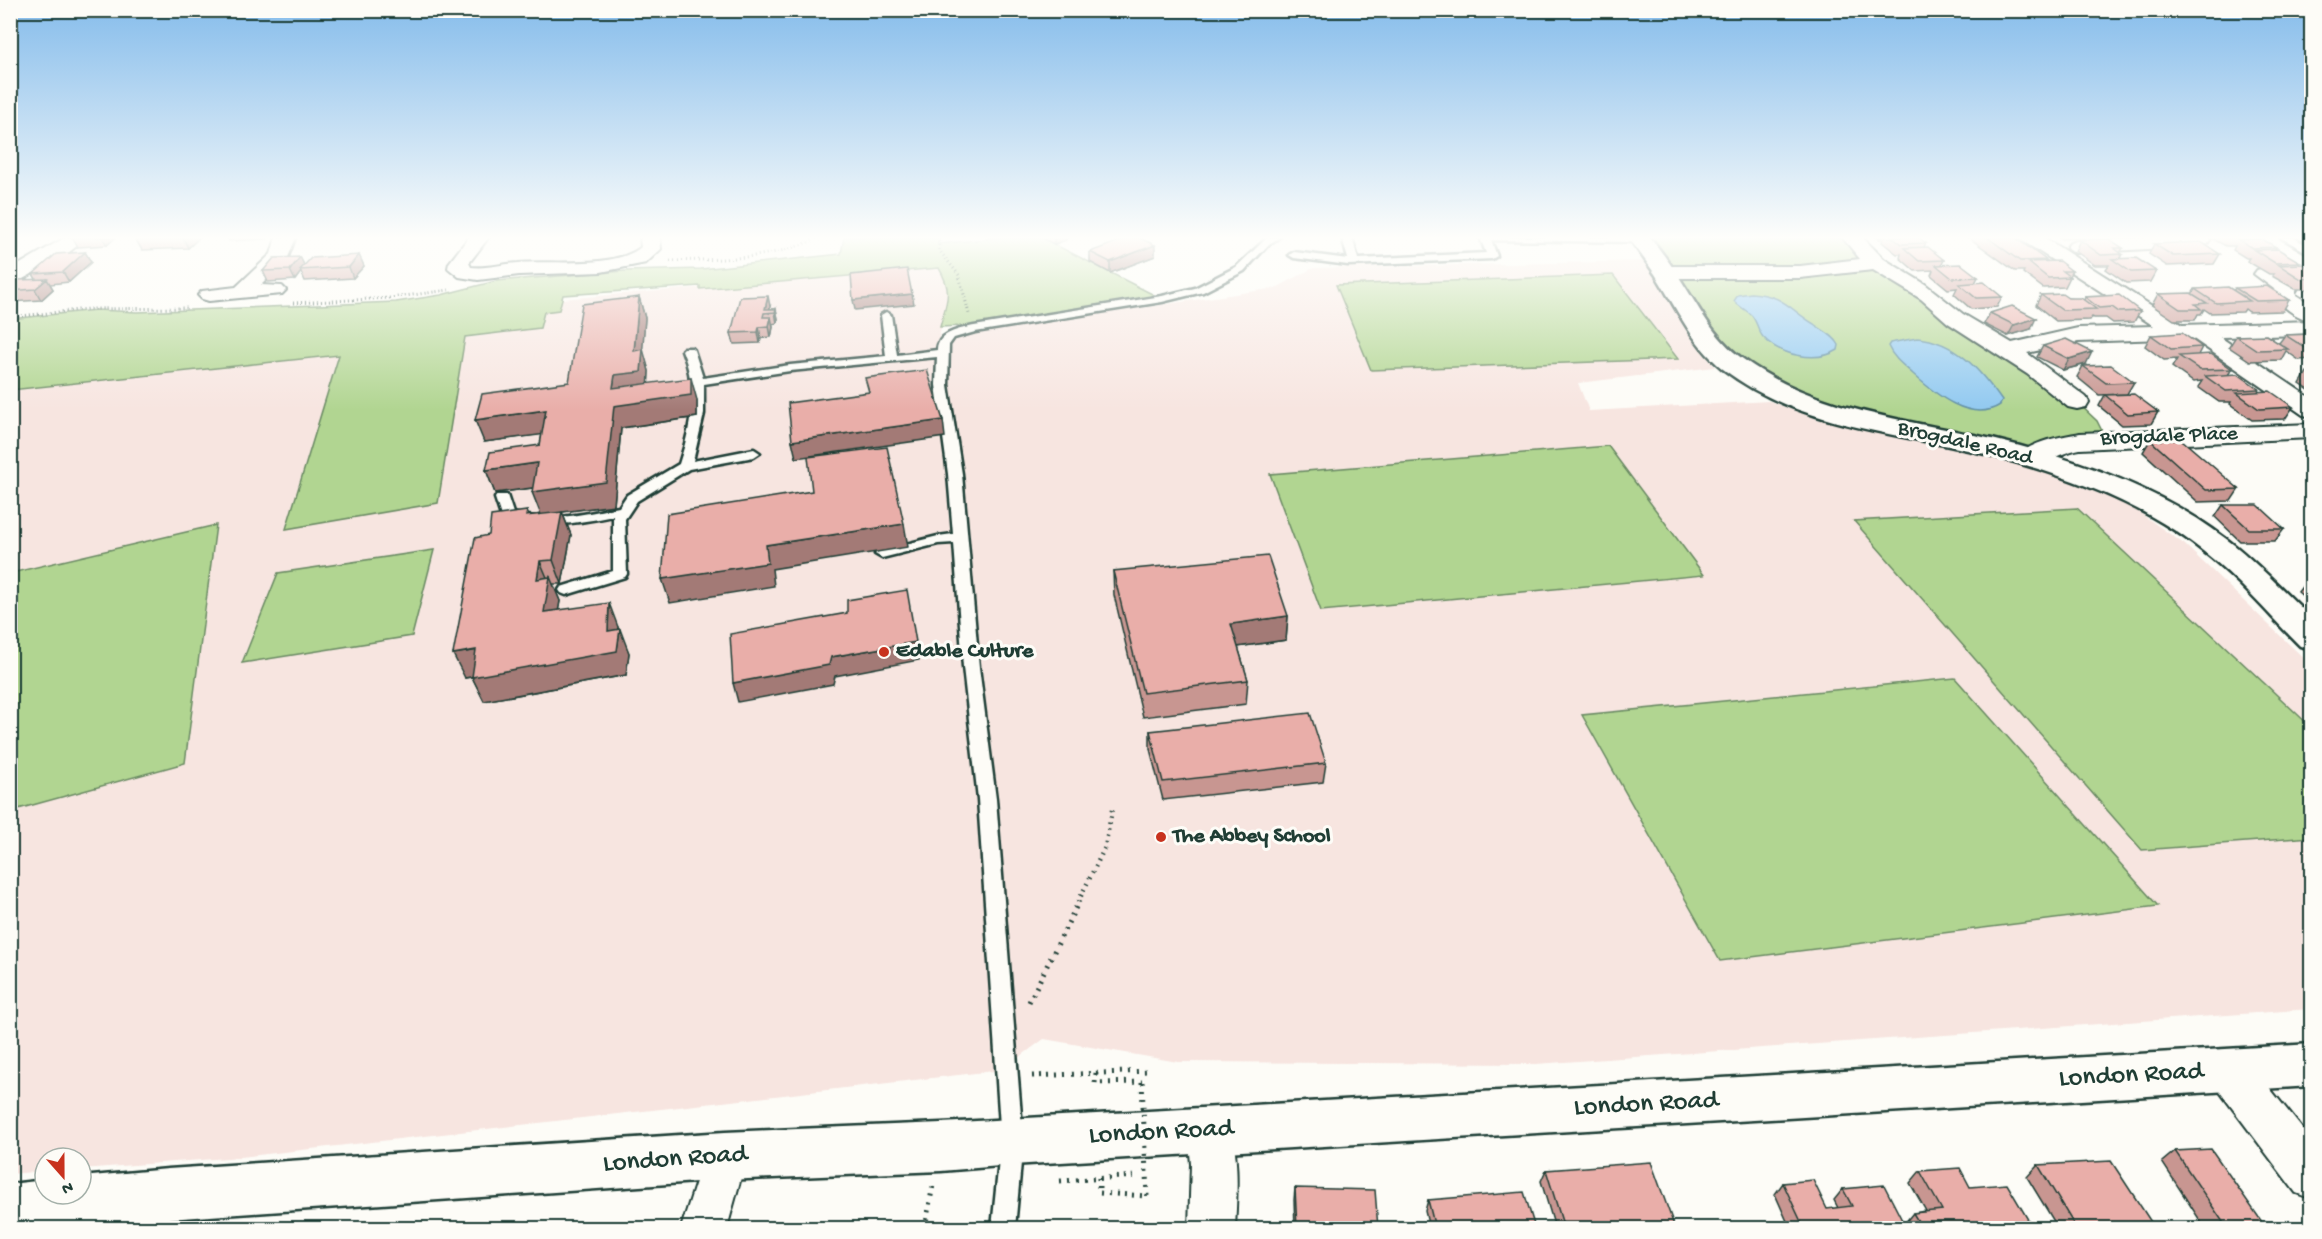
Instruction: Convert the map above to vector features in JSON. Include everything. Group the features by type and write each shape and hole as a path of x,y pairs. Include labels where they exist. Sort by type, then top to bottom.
{"main road":[{"name":"Brogdale Road","path":"1680,295 1713,346 1734,365 1772,388 1820,409 1855,420 1959,439 2030,458 2094,480 2166,513 2199,532 2235,562 2312,638"},
{"name":"London Road","path":"10,1209 180,1193 725,1156 940,1147 2312,1065"}],"street":[{"path":"1928,295 1959,321 2008,351 2077,402"},
{"path":"2123,295 2186,331 2312,410"},
{"path":"2285,295 2312,315"},
{"path":"2008,351 2078,335 2312,328"},
{"name":"Brogdale Place","path":"2030,458 2058,445 2080,441 2312,431"},
{"path":"2229,1070 2312,1177"},
{"path":"1210,1130 1213,1164 1212,1228"},
{"path":"704,1228 725,1156"}],"lane":[{"path":"1004,1228 1012,1141 987,799 971,667 962,538 942,385 943,345 950,336 974,329 1179,295"},
{"path":"886,315 892,359"},
{"path":"685,466 693,441 700,399 695,367 688,350"},
{"path":"698,382 781,368 944,353"},
{"path":"566,590 620,574 618,519 632,498 685,466 754,453"},
{"path":"502,498 507,516 527,523 553,522 625,510"},
{"path":"882,555 938,540 962,538"}],"path":[{"path":"964,295 970,320"},
{"path":"1026,1009 1041,973 1105,847 1113,810"},
{"path":"1027,1065 1029,1076 1148,1071"},
{"path":"1096,1073 1095,1083 1142,1082 1147,1196 1099,1193 1099,1178"},
{"path":"1060,1181 1137,1176"}],"shaded area":[{"name":"The Abbey School","path":"613,295 949,295 938,342 956,339 969,333 1229,295 1669,295 1715,367 1578,383 1589,411 1769,401 1817,419 2027,463 2069,476 2127,504 2184,544 2311,665 2311,1009 1536,1064 1178,1062 1044,1039 1002,1070 241,1157 93,1168 93,1146 33,1146 33,1172 11,1174 11,390 339,355 539,328 544,312 559,310 562,299"}],"green space":[{"path":"441,295 566,295 563,295 559,310 544,312 540,328 465,337 438,503 286,529 339,355 11,390 10,319 96,310 137,312 396,302"},
{"path":"947,295 1156,296 987,325 940,327"},
{"path":"1340,295 1628,295 1678,359 1371,370"},
{"path":"1682,295 1925,295 2077,402 2097,421 2106,439 2030,458 1879,425 1734,365"},
{"path":"1608,446 1704,575 1321,611 1270,474"},
{"path":"2077,508 2311,727 2311,837 2142,850 1854,521"},
{"path":"216,525 185,763 11,811 11,573"},
{"path":"434,550 412,636 242,663 278,573"},
{"path":"1955,678 2158,906 1720,961 1582,715"}],"water":[{"path":"1738,295 1764,295 1779,300 1831,336 1839,345 1838,350 1810,357 1779,349 1761,335 1752,316 1734,301"},
{"path":"1917,338 1944,345 1966,359 1994,390 2002,401 2000,405 1989,410 1965,409 1931,390 1899,362 1888,346 1890,343"}],"building":[{"path":"853,295 904,295 853,300"},
{"path":"1972,295 1999,295 2002,297 1976,298"},
{"path":"2041,295 2063,295 2068,298 2081,298 2096,309 2062,310"},
{"path":"2119,295 2140,311 2119,312 2112,307 2099,308 2085,297"},
{"path":"2159,295 2194,295 2207,303 2195,304 2201,309 2180,309"},
{"path":"2204,295 2240,295 2250,301 2216,303"},
{"path":"2246,295 2281,295 2289,300 2256,301"},
{"path":"768,296 765,309 776,309 775,312 764,313 763,317 771,317 769,326 759,327 758,332 731,333 740,297"},
{"path":"639,297 634,351 643,349 641,372 615,375 613,388 691,378 691,395 614,406 606,482 532,492 537,463 486,470 490,452 540,445 546,410 475,420 482,394 569,382 582,304"},
{"path":"2012,306 2036,318 2014,325 1990,313"},
{"path":"2182,333 2202,347 2171,349 2151,335"},
{"path":"2312,334 2312,348 2307,349 2285,335"},
{"path":"2266,335 2288,349 2257,350 2236,336"},
{"path":"2066,339 2092,352 2069,359 2043,346"},
{"path":"2211,354 2232,369 2200,370 2179,356"},
{"path":"2111,365 2134,382 2106,383 2083,366"},
{"path":"927,370 943,420 792,441 788,403 869,392 865,378"},
{"path":"2238,374 2259,389 2226,391 2205,376"},
{"path":"2270,391 2293,407 2259,409 2237,393"},
{"path":"2134,394 2158,412 2128,414 2105,395"},
{"path":"2150,440 2182,440 2239,489 2206,490"},
{"path":"887,447 904,524 766,545 768,563 662,579 667,514 812,491 808,457"},
{"path":"2223,505 2258,505 2284,529 2249,529"},
{"path":"527,511 526,516 562,512 553,560 540,561 537,579 550,577 544,612 609,603 608,631 620,629 617,651 472,677 476,650 453,654 475,538 489,535 491,516"},
{"path":"1268,556 1288,616 1231,624 1248,680 1143,693 1113,571"},
{"path":"907,590 916,642 831,657 829,665 733,683 730,634 847,613 847,600"},
{"path":"1310,713 1326,763 1163,782 1150,731"},
{"path":"2211,1149 2262,1222 2305,1221 2311,1228 2227,1228 2175,1151"},
{"path":"2111,1161 2155,1228 2076,1228 2038,1165"},
{"path":"1651,1162 1675,1228 1564,1228 1546,1170"},
{"path":"1960,1168 1970,1187 2007,1184 2033,1228 1922,1228 1913,1213 1942,1210 1920,1171"},
{"path":"1813,1180 1827,1209 1852,1206 1843,1189 1884,1185 1906,1228 1804,1228 1783,1183"},
{"path":"1295,1188 1375,1190 1378,1228 1297,1228"},
{"path":"1524,1192 1535,1228 1435,1228 1428,1200"}],"place":[{"name":"Edable Culture","path":"884,652"},
{"name":"The Abbey School","path":"1161,837"}]}
